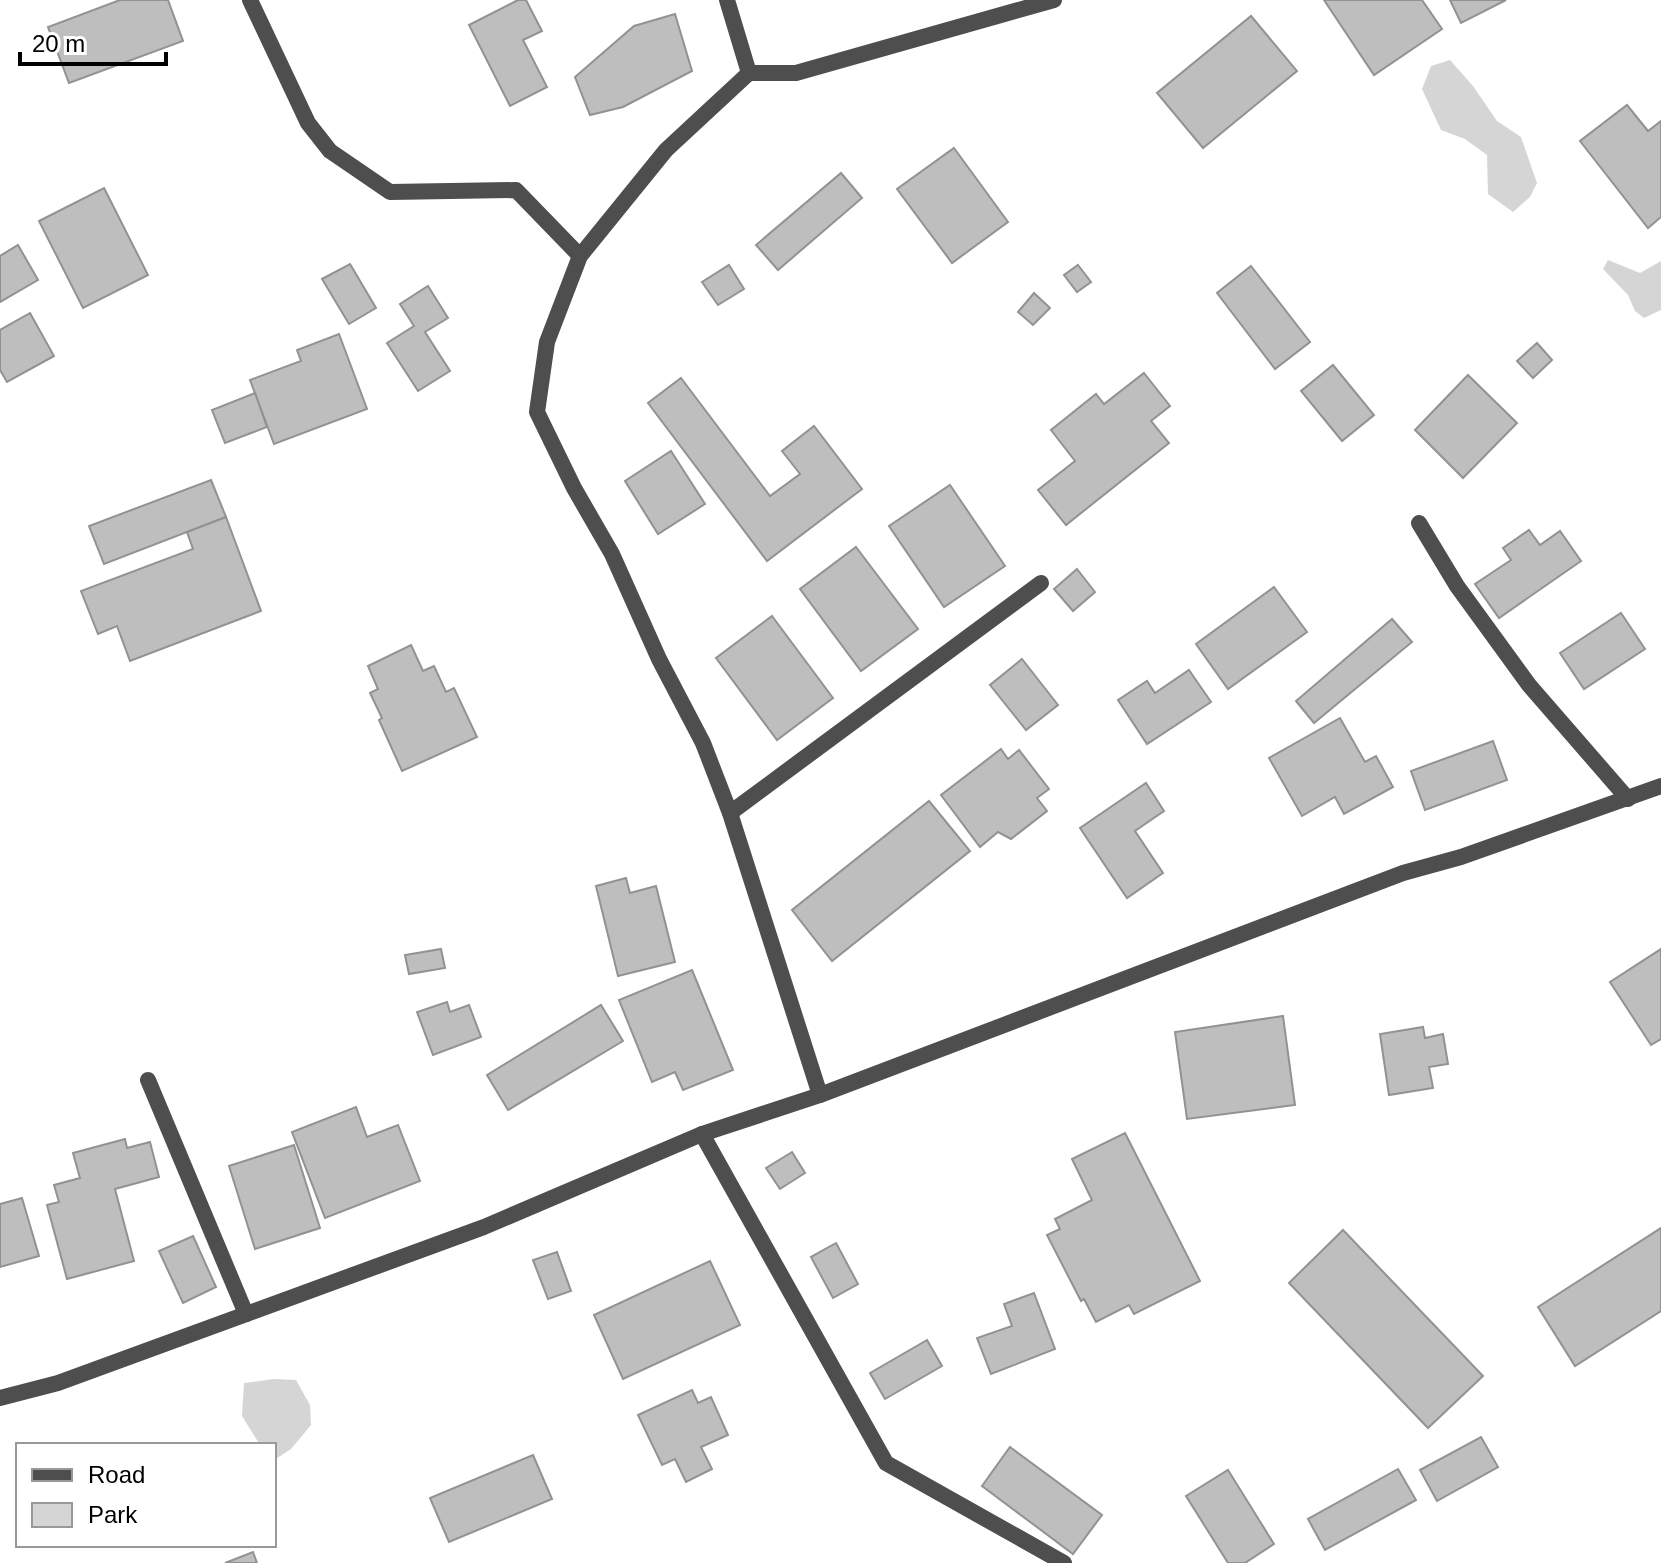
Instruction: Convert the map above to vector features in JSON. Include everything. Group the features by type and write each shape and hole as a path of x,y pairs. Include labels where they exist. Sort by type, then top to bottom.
{"street":[{"path":"250,0 308,123 330,151 390,192 516,190 580,256"},
{"path":"727,0 749,73"},
{"path":"820,1095 730,813 703,743 659,659 612,554 574,488 537,412 547,342 580,256 666,150 749,73 796,73 1054,0"},
{"path":"1419,523 1457,586 1529,685 1628,799"},
{"path":"730,813 1041,583"},
{"path":"0,1398 58,1383 484,1227 702,1134 820,1095 1403,873 1461,857 1661,786"},
{"path":"148,1080 246,1314"},
{"path":"702,1134 886,1463 1064,1563"}],"green space":[{"path":"1450,60 1497,121 1521,137 1537,183 1530,197 1513,212 1488,194 1487,155 1465,139 1441,130 1422,89 1431,66"},
{"path":"1608,260 1640,273 1661,261 1661,310 1644,318 1635,311 1628,295 1603,269"},
{"path":"296,1380 310,1405 311,1425 291,1449 276,1459 276,1443 259,1443 242,1416 244,1383"}],"building":[{"path":"120,0 168,0 183,41 69,83 48,27"},
{"path":"518,0 526,0 542,31 523,40 547,87 510,106 469,25"},
{"path":"1324,0 1422,0 1442,29 1374,75"},
{"path":"1450,0 1506,0 1461,23"},
{"path":"675,14 692,71 623,107 590,115 575,77 634,26"},
{"path":"1251,16 1297,71 1203,148 1157,93"},
{"path":"1627,105 1648,131 1661,121 1661,217 1648,228 1580,141"},
{"path":"954,148 1008,222 952,263 897,189"},
{"path":"841,173 862,198 778,270 756,245"},
{"path":"104,188 148,275 83,308 39,221"},
{"path":"18,245 38,280 0,302 0,256"},
{"path":"350,264 376,308 349,324 322,279"},
{"path":"729,265 744,289 718,305 702,282"},
{"path":"1078,265 1091,282 1077,292 1064,275"},
{"path":"1251,266 1310,342 1275,369 1217,293"},
{"path":"428,286 448,318 425,332 450,371 418,391 387,343 414,326 400,304"},
{"path":"1034,293 1050,308 1033,325 1018,312"},
{"path":"30,313 54,356 7,382 0,370 0,330"},
{"path":"339,334 367,409 274,444 250,380 301,361 297,350"},
{"path":"1537,343 1552,360 1533,378 1517,361"},
{"path":"1333,365 1374,415 1342,441 1301,391"},
{"path":"1144,373 1170,406 1151,421 1169,443 1066,525 1038,490 1075,461 1051,430 1096,394 1104,404"},
{"path":"1468,375 1517,423 1463,478 1415,430"},
{"path":"681,378 770,496 800,474 782,451 814,426 862,489 767,561 648,403"},
{"path":"255,393 267,427 225,443 212,410"},
{"path":"671,451 705,504 658,534 625,481"},
{"path":"211,480 226,517 104,564 89,526"},
{"path":"950,485 1005,566 944,607 889,526"},
{"path":"226,517 261,611 130,661 117,626 98,634 81,591 193,549 187,532"},
{"path":"1529,530 1540,545 1560,531 1581,561 1499,618 1475,584 1511,560 1503,548"},
{"path":"856,547 918,629 861,671 800,589"},
{"path":"1077,569 1095,592 1073,611 1054,589"},
{"path":"1274,587 1307,632 1228,689 1196,644"},
{"path":"1621,613 1645,649 1584,689 1560,653"},
{"path":"772,616 833,698 777,740 716,658"},
{"path":"1392,619 1412,642 1314,723 1296,701"},
{"path":"411,645 423,671 434,666 446,692 454,688 477,737 402,771 370,693 378,689 368,666"},
{"path":"1022,659 1058,705 1026,730 990,685"},
{"path":"1189,670 1211,702 1147,744 1118,700 1147,681 1155,693"},
{"path":"1340,718 1365,762 1376,756 1393,787 1344,814 1335,797 1302,816 1269,758"},
{"path":"1493,741 1507,780 1425,810 1411,771"},
{"path":"1001,749 1008,759 1019,750 1049,789 1037,798 1047,811 1011,839 998,832 980,847 941,795"},
{"path":"1146,783 1164,811 1135,831 1163,873 1127,898 1080,828"},
{"path":"929,801 970,851 832,961 792,910"},
{"path":"626,878 630,893 656,886 675,962 618,976 596,886"},
{"path":"441,949 445,968 409,974 405,955"},
{"path":"1661,949 1661,1039 1651,1045 1610,982"},
{"path":"692,970 733,1070 683,1090 675,1072 652,1082 619,1000"},
{"path":"447,1002 450,1012 469,1005 481,1037 433,1055 417,1012"},
{"path":"601,1005 623,1041 508,1110 487,1075"},
{"path":"1283,1016 1295,1105 1187,1119 1175,1032"},
{"path":"1423,1027 1425,1038 1443,1034 1448,1064 1429,1067 1433,1088 1389,1095 1380,1034"},
{"path":"356,1107 367,1137 398,1125 420,1181 325,1218 292,1132"},
{"path":"1125,1133 1200,1281 1134,1314 1129,1305 1096,1322 1084,1299 1081,1301 1047,1235 1060,1229 1055,1219 1092,1200 1072,1159"},
{"path":"125,1139 127,1148 150,1142 159,1177 115,1189 134,1261 67,1279 47,1205 59,1202 54,1185 80,1178 73,1153"},
{"path":"294,1145 320,1228 255,1249 229,1166"},
{"path":"792,1152 805,1173 780,1189 766,1168"},
{"path":"22,1198 39,1256 0,1267 0,1204"},
{"path":"1661,1228 1661,1311 1575,1366 1538,1307"},
{"path":"1343,1230 1483,1376 1428,1428 1289,1283"},
{"path":"193,1236 216,1287 183,1303 159,1251"},
{"path":"836,1243 858,1284 833,1298 811,1257"},
{"path":"557,1252 571,1291 548,1299 533,1260"},
{"path":"710,1261 740,1325 623,1379 594,1315"},
{"path":"1034,1293 1055,1349 991,1374 977,1338 1012,1326 1004,1304"},
{"path":"927,1340 942,1366 885,1399 870,1373"},
{"path":"692,1390 698,1403 711,1397 728,1435 701,1447 712,1469 686,1482 675,1459 662,1465 638,1415"},
{"path":"1481,1437 1498,1467 1437,1501 1420,1470"},
{"path":"1010,1447 1102,1515 1073,1554 982,1486"},
{"path":"533,1455 552,1499 449,1542 430,1498"},
{"path":"1398,1469 1416,1500 1325,1550 1308,1519"},
{"path":"1228,1470 1274,1544 1245,1563 1228,1563 1186,1496"},
{"path":"253,1552 257,1563 225,1563"}]}
